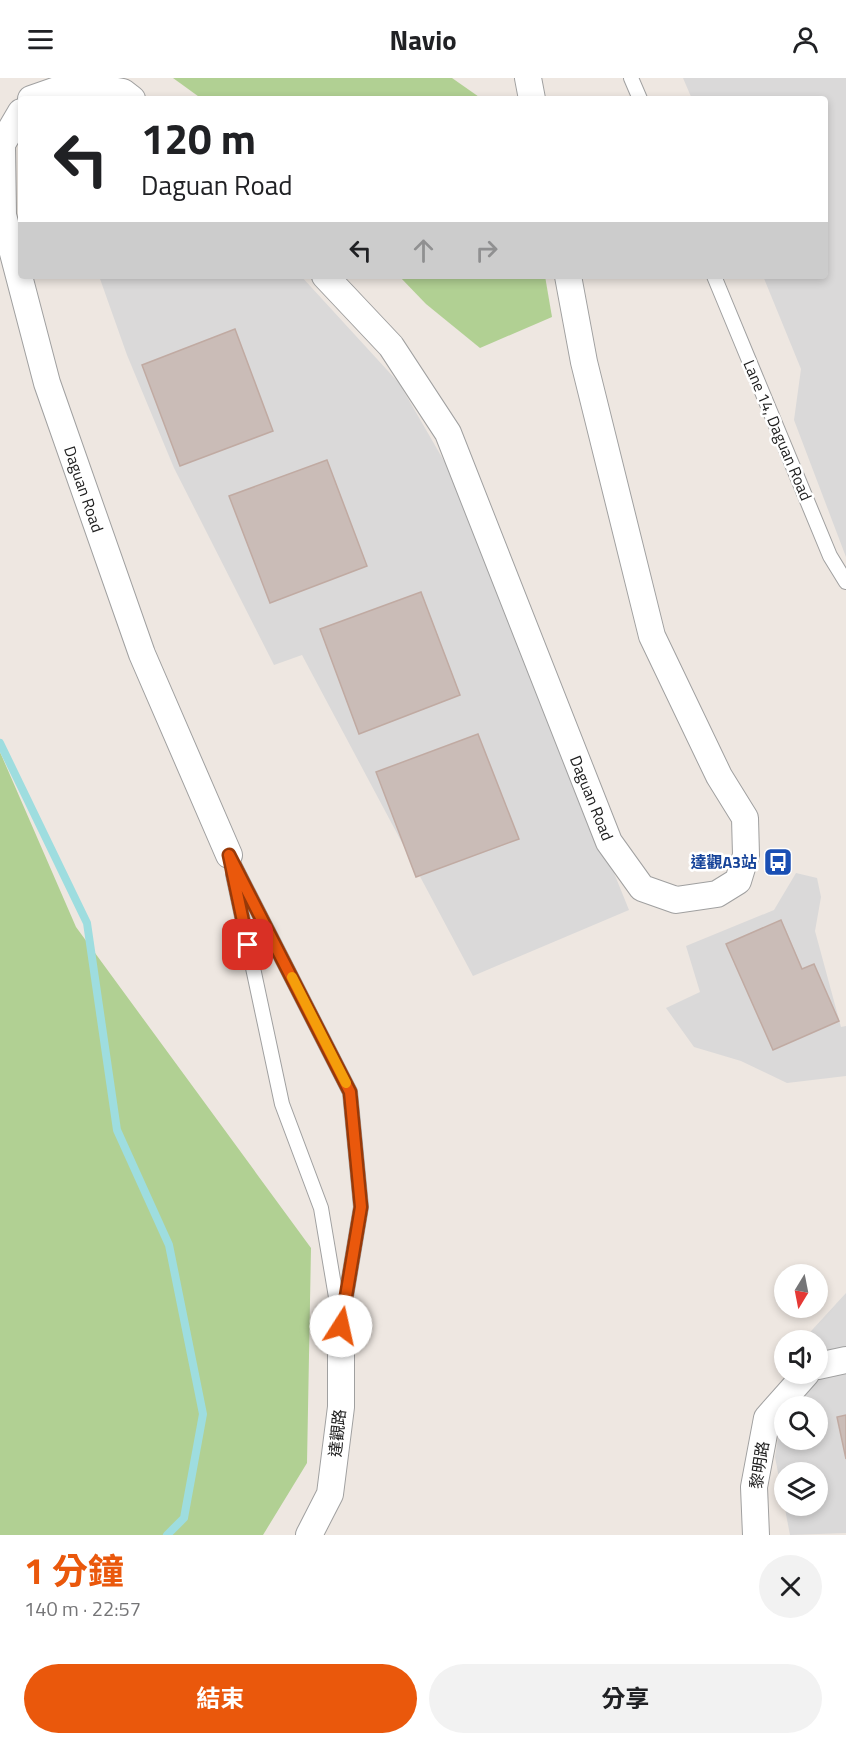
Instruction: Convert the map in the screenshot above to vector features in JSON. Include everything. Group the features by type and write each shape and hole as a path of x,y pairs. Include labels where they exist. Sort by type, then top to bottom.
{"street":[{"path":"528,78 531,96"},
{"path":"40,96 74,84 123,92 128,96"},
{"name":"Daguan Road","path":"18,117 2,144 3,215 18,272"},
{"name":"Daguan Road","path":"20,279 47,383 142,654 229,855"},
{"name":"Daguan Road","path":"328,279 391,346 448,433 609,842 642,888 676,900 717,894 738,881 746,855 745,818 719,776 652,636 584,362 569,279"},
{"name":"達觀路","path":"309,1535 330,1494 340,1407 341,1326"},
{"path":"828,1364 846,1360"},
{"name":"黎明路","path":"756,1535 754,1487 767,1418 797,1384"}],"lane":[{"path":"632,78 639,96"},
{"name":"Lane 14, Daguan Road","path":"715,279 830,556 846,582"},
{"name":"Daguan Road","path":"229,855 350,1092 361,1207 341,1326"},
{"name":"Daguan Road","path":"229,855 282,1104 321,1208 341,1326"}],"shaded area":[{"path":"683,78 846,78 846,557 794,420 801,369 764,279 828,279 828,96 691,96"},
{"path":"100,279 304,279 399,383 455,480 629,910 473,976 302,655 274,665 174,468 127,355"},
{"path":"796,873 817,878 821,897 815,931 841,1027 846,1026 846,1076 787,1083 741,1061 694,1047 666,1008 700,992 686,946 774,910"},
{"path":"846,1293 846,1533 790,1535 786,1516 828,1516 828,1462 776,1462 776,1450 828,1450 828,1396 785,1396 786,1384 828,1384 828,1330 812,1330 823,1318 828,1318 828,1313"}],"green space":[{"path":"173,78 452,78 478,96 198,96"},
{"path":"402,279 546,279 552,317 480,348 426,304"},
{"path":"0,752 76,927 311,1248 307,1463 263,1535 0,1535"}],"building":[{"path":"235,329 273,431 180,466 142,365"},
{"path":"327,460 367,566 270,603 229,496"},
{"path":"421,592 460,695 359,734 320,629"},
{"path":"478,734 519,839 416,877 376,772"},
{"path":"781,920 802,969 814,964 839,1021 773,1050 726,944"},
{"path":"846,1415 846,1459 837,1417"}],"waterway":[{"path":"0,743 87,923 117,1130 169,1245 203,1414 184,1518 167,1535"}],"slow traffic":[{"path":"292,977 346,1083"}],"place":[{"name":"達觀A3站","path":"778,862"}],"route":[{"path":"248,945 229,855 350,1092 361,1207 341,1326"}]}
